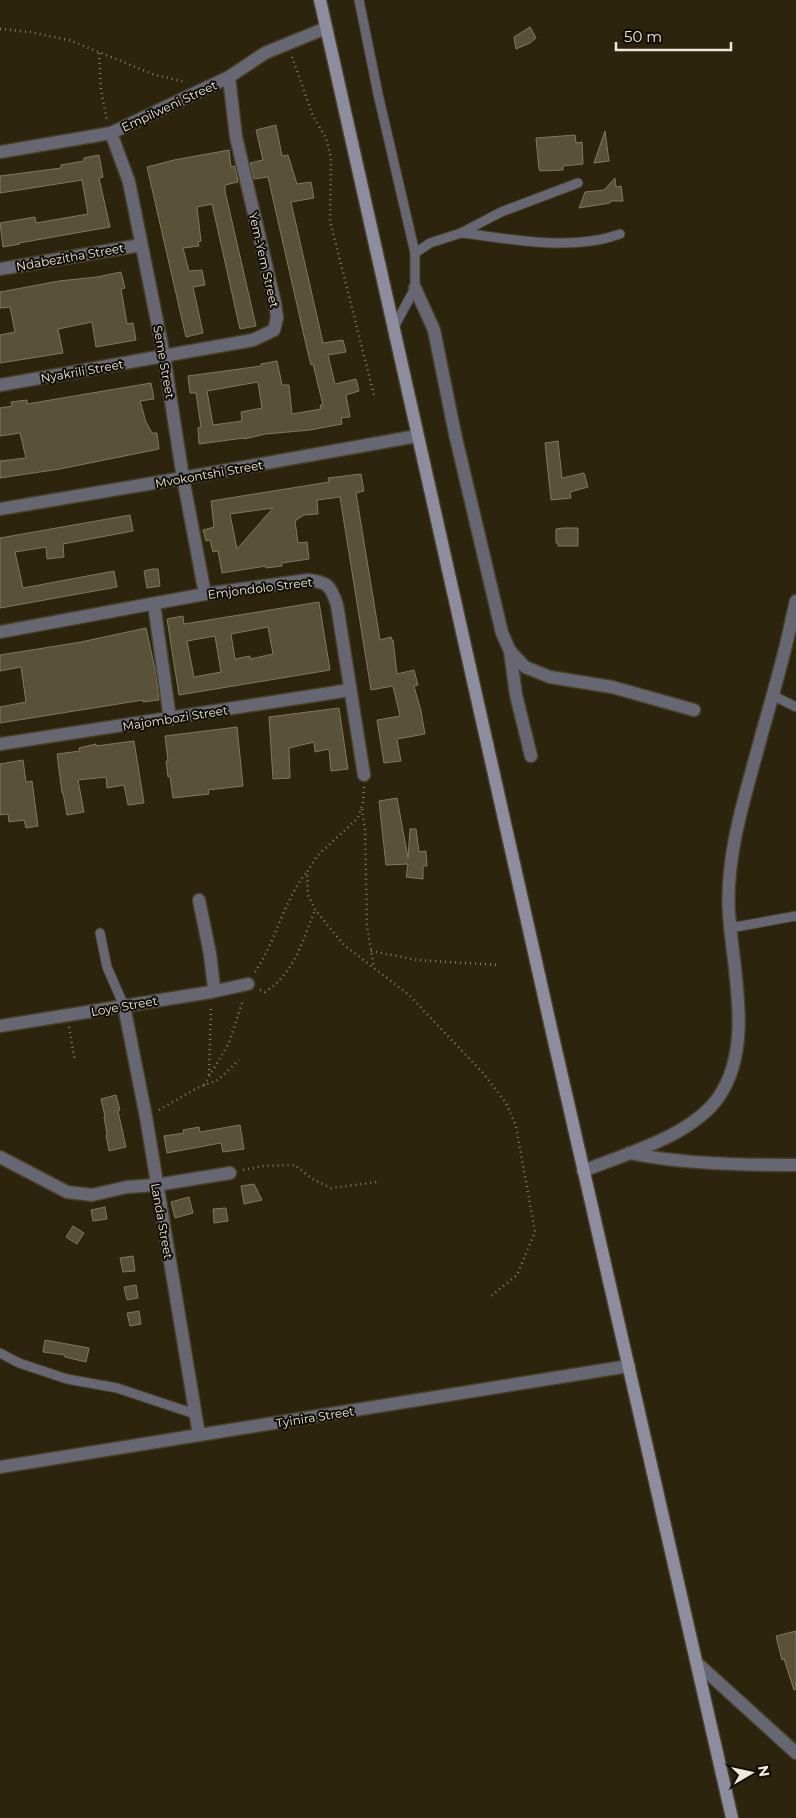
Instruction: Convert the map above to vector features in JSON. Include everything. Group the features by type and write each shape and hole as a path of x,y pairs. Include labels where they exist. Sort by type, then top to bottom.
{"main road":[{"path":"320,0 583,1171 732,1818"}],"street":[{"name":"Empilweni Street","path":"0,152 111,133 229,77 265,53 326,28"},
{"name":"Yem-Yem Street","path":"164,356 266,336 274,330 277,318 236,137 229,77"},
{"name":"Seme Street","path":"111,133 128,182 164,356 183,478 205,594"},
{"name":"Ndabezitha Street","path":"0,269 141,244"},
{"path":"415,288 434,330 455,434 502,632 510,651 516,695 531,756"},
{"name":"Nyakrili Street","path":"0,385 164,356"},
{"name":"Mvokontshi Street","path":"0,509 417,436"},
{"name":"Emjondolo Street","path":"0,632 205,594 308,580 321,581 328,586 337,605 364,775"},
{"path":"583,1171 659,1141 690,1125 717,1099 734,1068 738,1026 738,991 730,928 729,885 732,859 740,820 796,601"},
{"path":"154,604 170,719"},
{"path":"510,651 525,666 550,677 612,687 694,710"},
{"name":"Majombozi Street","path":"0,744 350,690"},
{"path":"199,900 210,954 214,988 211,992"},
{"name":"Loye Street","path":"0,1026 211,992 248,984"},
{"name":"Landa Street","path":"124,1006 146,1117 196,1414 198,1436"},
{"path":"629,1153 655,1158 741,1165 796,1166"},
{"path":"0,1157 67,1192 92,1195 127,1187 156,1185 230,1172"},
{"name":"Tyinira Street","path":"0,1467 629,1366"},
{"path":"697,1663 796,1753"}],"lane":[{"path":"359,0 378,94 415,253 415,288 394,329"},
{"path":"415,253 430,243 461,233 501,212 578,182"},
{"path":"461,233 563,243 598,240 620,234"},
{"path":"772,695 796,707"},
{"path":"730,928 796,916"},
{"path":"100,932 107,967 124,1006"},
{"path":"0,1353 20,1363 67,1379 117,1388 196,1414"}],"path":[{"path":"0,29 30,32 69,40 155,75 183,82 192,81"},
{"path":"287,43 313,116 326,138 332,158 330,221 374,395"},
{"path":"98,53 100,90 111,133"},
{"path":"204,1085 229,1043 248,984 266,956 294,888 317,856 358,818 363,803 364,775"},
{"path":"362,807 367,927 374,968"},
{"path":"307,872 308,895 315,910 344,945 409,994 483,1073 506,1103 516,1126 534,1232 516,1275 492,1296"},
{"path":"248,984 264,992 277,984 286,974 295,957 315,910"},
{"path":"371,951 417,960 499,964"},
{"path":"209,1077 211,992"},
{"path":"68,1016 75,1061"},
{"path":"146,1117 204,1085 218,1080 239,1060"},
{"path":"230,1172 262,1166 294,1166 314,1180 330,1188 377,1182"}],"building":[{"path":"530,27 536,38 516,49 514,37"},
{"path":"276,125 282,156 288,155 297,184 311,182 314,198 291,202 323,343 343,340 346,352 328,355 335,384 356,379 359,391 346,395 350,417 341,418 342,424 310,430 266,434 244,439 199,444 198,428 201,427 196,393 190,393 188,376 261,366 261,364 277,361 282,385 289,385 292,414 321,409 320,405 323,405 313,364 311,365 307,349 268,177 254,179 250,163 263,160 256,130","holes":["258,382 262,408 241,412 242,421 213,425 207,391"]},
{"path":"605,131 609,161 594,163"},
{"path":"575,135 576,143 582,142 583,164 563,166 563,170 540,171 536,138"},
{"path":"229,150 231,167 235,166 238,182 225,185 225,191 256,326 240,329 212,204 197,207 201,241 198,242 199,246 183,248 189,271 202,270 205,285 193,287 203,333 186,337 147,167"},
{"path":"99,155 103,177 99,178 110,227 3,247 0,223 35,217 36,223 88,214 82,180 0,193 0,176 61,168 61,165 84,161 84,158"},
{"path":"615,178 616,187 621,186 623,201 610,201 610,203 579,208 585,192 604,190"},
{"path":"121,272 125,288 121,289 127,324 133,323 136,340 96,347 92,322 58,329 63,353 0,363 0,335 15,332 10,307 0,308 0,292"},
{"path":"151,383 154,399 140,401 146,422 152,433 157,433 159,449 60,469 0,478 0,461 26,458 20,433 0,436 0,408 12,406 11,402 27,400 27,404"},
{"path":"558,441 562,478 584,473 588,487 570,492 571,498 551,500 545,443"},
{"path":"361,474 364,491 356,493 380,640 391,637 397,674 414,670 418,685 414,686 425,734 397,739 401,761 384,763 377,720 400,716 393,686 371,690 340,497 317,500 318,514 304,515 295,521 298,543 307,542 309,559 282,563 282,566 266,568 266,566 222,573 218,551 213,552 210,540 206,541 203,530 214,527 211,501 329,482 328,478","holes":["273,508 237,549 230,514"]},
{"path":"130,515 133,531 63,544 64,557 47,559 46,547 15,552 23,588 114,571 117,587 0,608 0,538"},
{"path":"578,528 578,546 558,546 558,543 556,543 556,529"},
{"path":"158,569 160,586 147,588 144,571"},
{"path":"319,602 330,670 179,695 167,619 183,616 184,624","holes":["268,627 273,654 250,659 250,656 235,659 231,634","215,636 221,672 194,677 187,641"]},
{"path":"146,628 156,674 159,700 143,702 143,700 0,723 0,707 26,702 21,667 0,671 0,655 81,642"},
{"path":"339,708 348,769 331,771 329,749 315,752 314,742 289,748 290,778 273,779 269,717"},
{"path":"237,727 243,786 208,790 209,794 173,798 170,776 168,777 165,736"},
{"path":"134,741 144,803 128,805 124,785 107,788 106,777 78,780 84,812 67,815 57,754 80,751 79,748 96,744 96,746"},
{"path":"23,760 26,782 32,781 38,826 26,828 24,820 9,822 8,814 0,815 0,764"},
{"path":"397,798 408,858 410,829 416,829 419,852 426,851 427,866 423,866 423,879 406,877 408,864 386,865 379,801"},
{"path":"116,1095 126,1147 109,1151 101,1099"},
{"path":"240,1125 244,1149 223,1152 221,1143 167,1153 164,1136 184,1133 183,1130 199,1127 200,1132"},
{"path":"254,1184 262,1200 244,1204 241,1186"},
{"path":"189,1197 193,1213 175,1218 171,1202"},
{"path":"105,1207 107,1219 93,1221 91,1210"},
{"path":"226,1208 228,1221 214,1223 213,1209"},
{"path":"73,1226 84,1233 77,1244 66,1237"},
{"path":"133,1256 135,1271 123,1272 120,1258"},
{"path":"136,1285 138,1298 127,1300 124,1287"},
{"path":"139,1311 141,1324 130,1326 127,1313"},
{"path":"45,1340 89,1348 86,1362 65,1357 65,1355 43,1352"},
{"path":"796,1631 796,1689 794,1690 784,1659 782,1660 776,1636"}]}
